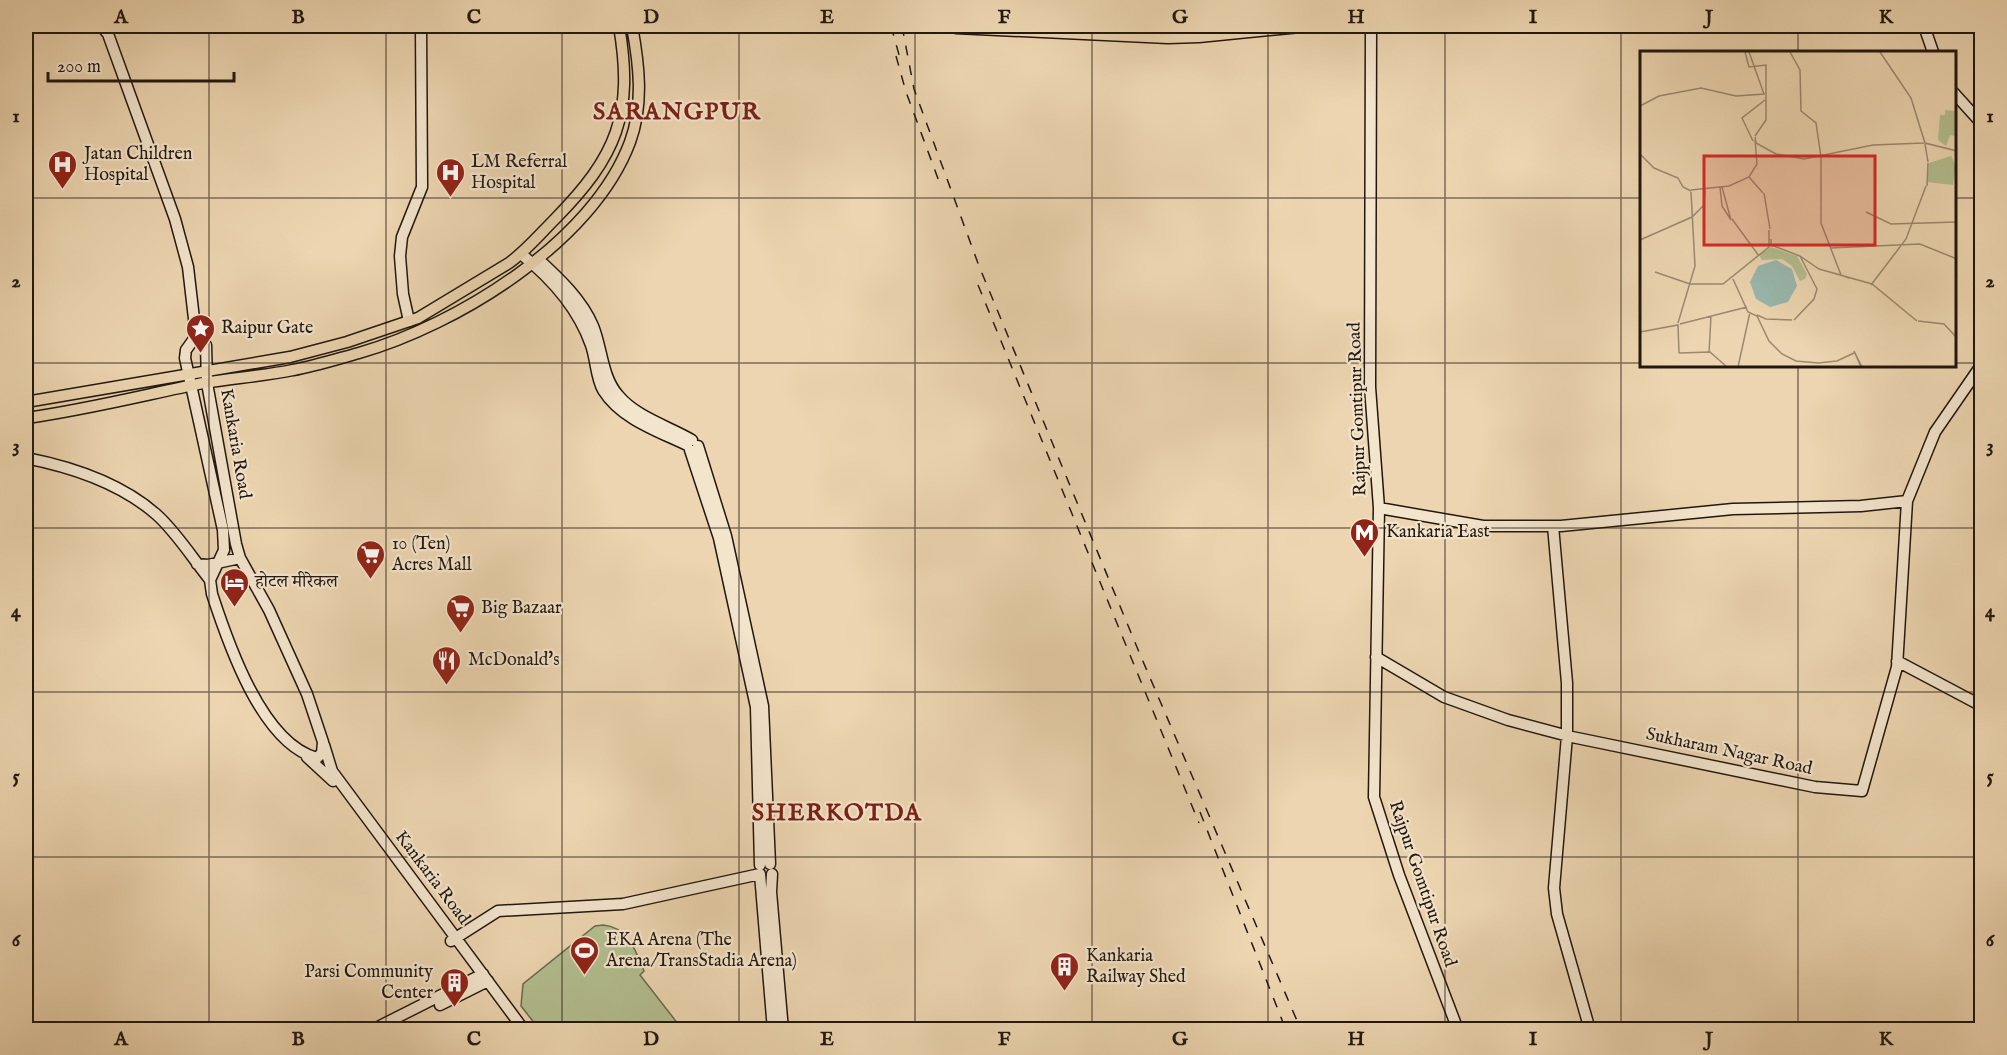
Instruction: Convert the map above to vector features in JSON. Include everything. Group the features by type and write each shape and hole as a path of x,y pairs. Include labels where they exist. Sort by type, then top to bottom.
{"main road":[{"path":"101,26 108,34 175,219 188,267 196,336 186,350 188,372 220,511 224,550 210,580"},
{"path":"409,321 403,294 400,256 402,237 422,187 421,26"},
{"path":"26,402 188,372 290,357 347,342 418,318 524,252 578,196 610,152 618,128 626,82 619,26"},
{"path":"26,418 207,383 294,370 361,352 424,329 536,262 592,205 630,142 640,89 632,26"},
{"path":"946,26 1172,38 1311,26"},
{"name":"Rajpur Gomtipur Road","path":"1371,26 1370,387 1378,508 1374,797 1399,875 1458,1029"},
{"path":"1923,26 1934,51"},
{"path":"1956,95 1982,124"},
{"path":"524,252 579,302 592,325 609,385 619,397 692,445 726,536 760,721 764,869 773,1029"},
{"name":"Kankaria Road","path":"196,336 206,345 207,383 240,558 285,643 332,771 483,979 524,1029"},
{"path":"1982,364 1935,432 1907,501 1897,661 1982,706"},
{"path":"26,458 92,476 128,495 157,515 210,580 220,617 252,692 277,731 327,773 454,939 498,911 623,904 674,895 764,869"},
{"path":"1378,508 1483,526 1553,526 1733,509 1861,506 1907,501"},
{"path":"1553,526 1565,639 1567,736 1554,888 1557,914 1590,1029"},
{"path":"197,564 218,563 240,558"},
{"name":"Sukharam Nagar Road","path":"1376,657 1444,697 1508,720 1567,736 1815,787 1862,791 1897,661"},
{"path":"305,755 317,758 322,753 323,742"},
{"path":"764,869 771,892 783,1029"},
{"path":"372,1029 483,979"},
{"path":"387,1029 483,979"},
{"path":"483,979 517,1029"}],"green space":[{"name":"EKA Arena (The Arena/TransStadia Arena)","path":"603,925 619,930 630,941 644,971 640,975 682,1029 539,1029 521,1006 523,984 595,926"}],"railway":[{"path":"891,26 901,62"},
{"path":"902,26 914,89 979,266 1139,652 1301,1030"},
{"path":"896,56 906,92 940,184"},
{"path":"978,285 1199,823"},
{"path":"1200,812 1286,1030"}],"place":[{"name":"Jatan Children Hospital","path":"63,190"},
{"name":"LM Referral Hospital","path":"450,198"},
{"name":"Raipur Gate","path":"200,354"},
{"name":"Kankaria East","path":"1365,558"},
{"name":"10 (Ten) Acres Mall","path":"371,580"},
{"name":"होटल मीरेकल","path":"234,608"},
{"name":"Big Bazaar","path":"460,634"},
{"name":"McDonald's","path":"447,686"},
{"name":"EKA Arena (The Arena/TransStadia Arena)","path":"585,976"},
{"name":"Kankaria Railway Shed","path":"1065,992"},
{"name":"Parsi Community Center","path":"454,1008"}],"district":[{"name":"SARANGPUR","path":"677,112"},
{"name":"SHERKOTDA","path":"837,813"}]}
